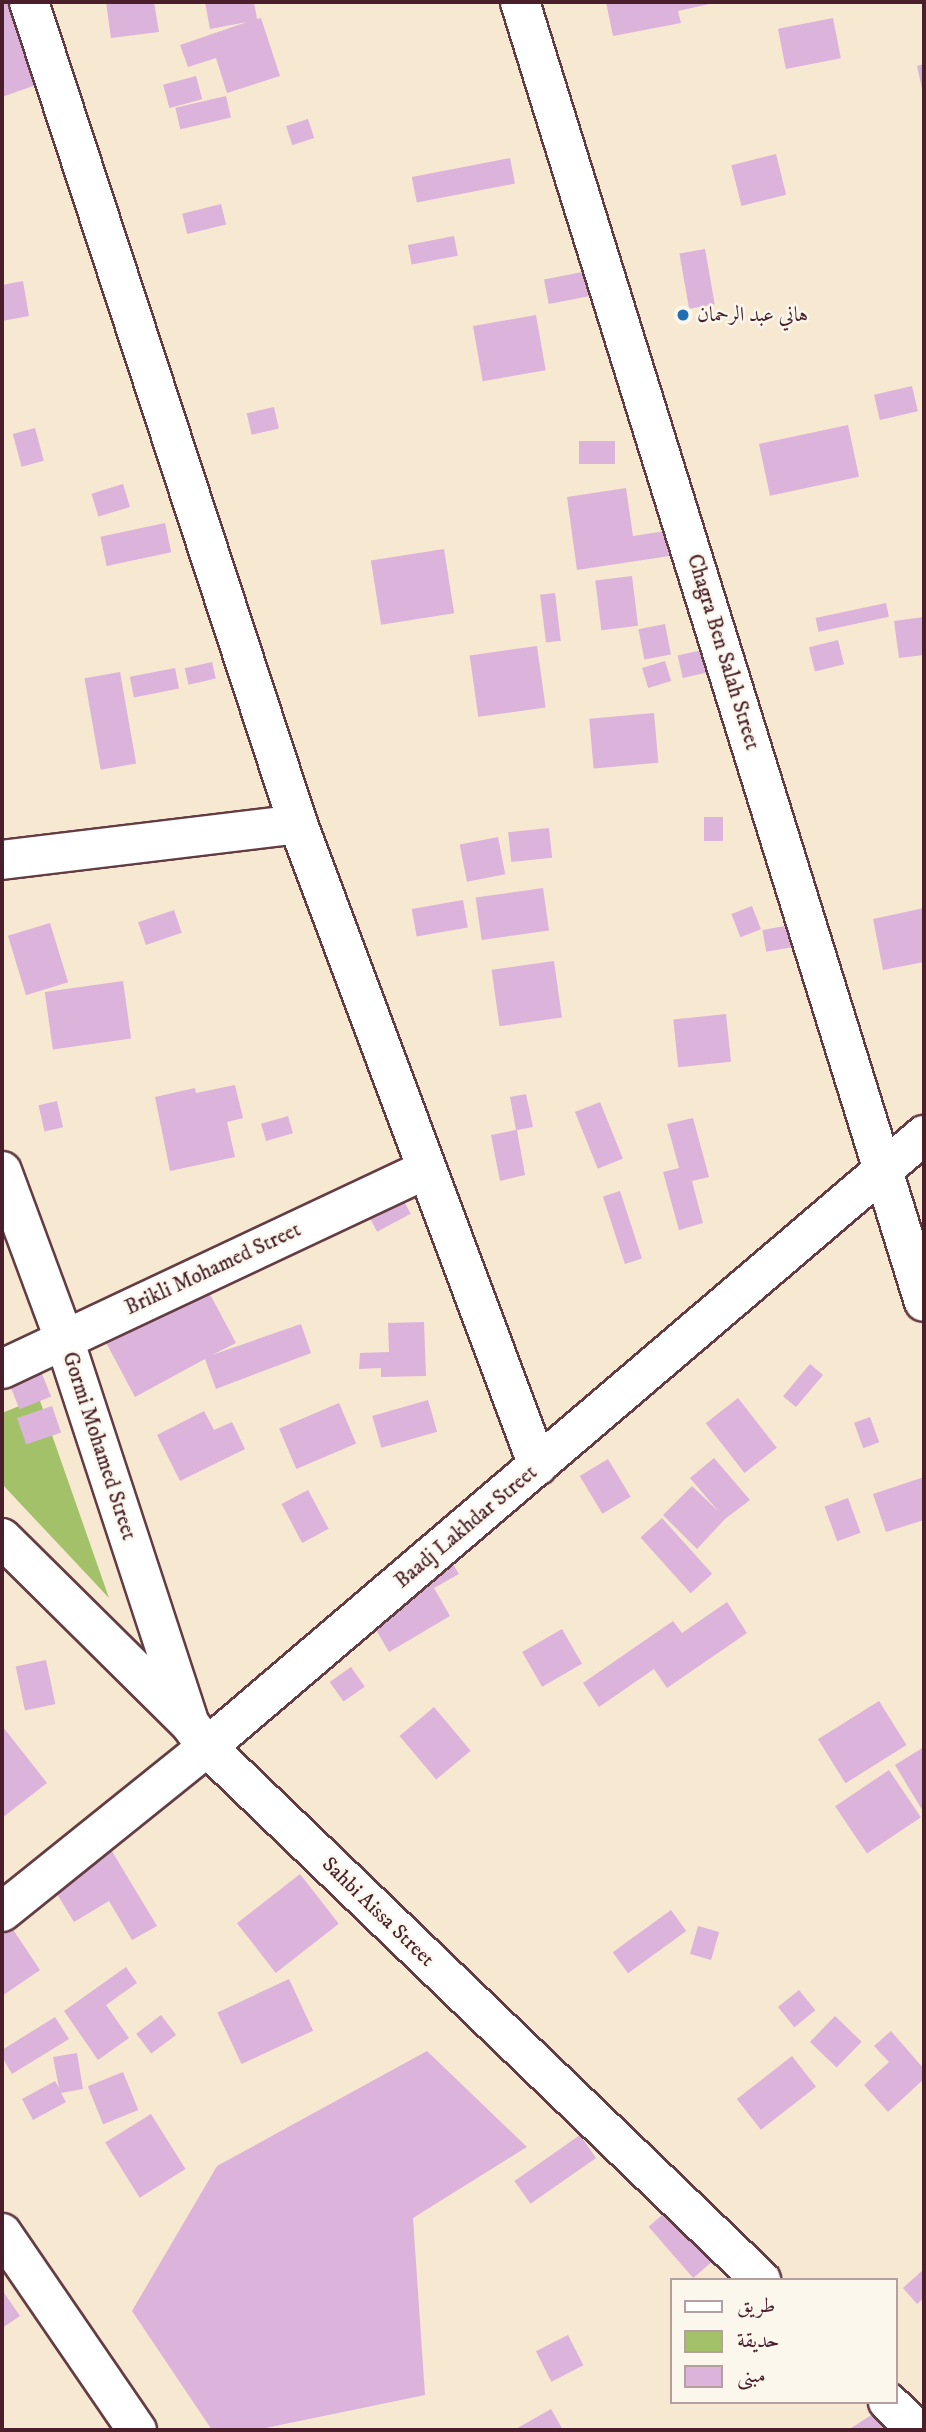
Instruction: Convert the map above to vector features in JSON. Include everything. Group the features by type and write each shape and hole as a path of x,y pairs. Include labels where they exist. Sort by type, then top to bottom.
{"street":[{"path":"29,2 298,824 425,1170 538,1466"},
{"name":"Chagra Ben Salah Street","path":"520,2 885,1169 924,1302"},
{"path":"2,860 298,824"},
{"name":"Baadj Lakhdar Street","path":"2,1912 198,1735 538,1466 924,1135"},
{"name":"Brikli Mohamed Street","path":"2,1368 425,1170"},
{"name":"Gormi Mohamed Street","path":"2,1171 64,1339 198,1735"},
{"name":"Sahbi Aissa Street","path":"2,1538 198,1735 759,2278"},
{"path":"2,2233 137,2430"},
{"path":"890,2404 917,2430"}],"green space":[{"path":"39,1398 109,1598 2,1484 2,1413"}],"building":[{"path":"2,2 18,2 47,81 2,97"},
{"path":"106,2 154,2 159,32 111,38"},
{"path":"205,2 254,2 257,19 261,18 280,76 227,93 216,58 188,67 180,45 247,22 210,29"},
{"path":"606,2 714,3 678,11 681,23 613,36"},
{"path":"833,18 841,58 786,69 778,29"},
{"path":"924,64 924,93 923,93 917,66"},
{"path":"196,76 202,99 169,108 163,85"},
{"path":"226,96 231,117 180,129 175,108"},
{"path":"308,119 314,138 292,145 286,126"},
{"path":"776,154 786,195 742,206 731,165"},
{"path":"510,158 515,184 417,203 412,177"},
{"path":"221,204 226,224 187,234 182,214"},
{"path":"454,236 458,256 412,265 408,245"},
{"path":"705,249 715,304 689,309 679,254"},
{"path":"598,269 603,294 549,304 544,279"},
{"path":"23,281 29,316 2,321 2,285"},
{"path":"536,315 546,370 483,381 473,326"},
{"path":"912,386 918,411 880,420 874,395"},
{"path":"274,407 279,428 252,435 247,413"},
{"path":"848,425 859,477 770,496 759,444"},
{"path":"35,428 44,461 22,467 13,434"},
{"path":"579,441 615,441 615,464 579,464"},
{"path":"123,484 130,507 98,517 91,494"},
{"path":"626,488 633,536 672,530 676,555 577,570 567,497"},
{"path":"165,523 171,552 107,566 100,537"},
{"path":"444,549 454,613 381,625 371,561"},
{"path":"632,576 638,626 601,630 595,581"},
{"path":"555,593 561,641 546,642 540,595"},
{"path":"886,603 889,617 818,632 816,618"},
{"path":"924,617 924,655 899,658 894,621"},
{"path":"665,624 671,654 644,660 638,629"},
{"path":"838,640 844,664 815,672 809,647"},
{"path":"537,646 546,707 478,717 470,655"},
{"path":"702,650 707,672 683,678 678,656"},
{"path":"665,661 671,681 648,688 642,668"},
{"path":"212,662 216,679 189,685 185,668"},
{"path":"175,668 179,689 134,697 130,677"},
{"path":"120,672 136,764 101,770 85,678"},
{"path":"654,713 658,763 594,768 589,719"},
{"path":"704,817 723,817 723,841 704,841"},
{"path":"549,828 552,858 511,862 508,832"},
{"path":"498,837 505,874 467,882 460,844"},
{"path":"543,888 549,931 482,940 476,897"},
{"path":"463,900 468,928 417,937 412,909"},
{"path":"752,906 761,929 740,937 731,914"},
{"path":"924,908 924,962 883,970 873,919"},
{"path":"174,910 182,933 146,945 138,922"},
{"path":"50,923 68,982 26,995 8,936"},
{"path":"791,925 795,947 766,952 762,930"},
{"path":"554,961 562,1017 500,1026 492,970"},
{"path":"123,981 131,1038 53,1049 45,992"},
{"path":"726,1014 731,1062 678,1067 673,1020"},
{"path":"235,1085 243,1118 227,1122 235,1157 170,1171 155,1097 195,1088 196,1093"},
{"path":"526,1094 533,1127 517,1130 525,1175 500,1181 491,1135 516,1130 510,1097"},
{"path":"57,1101 63,1127 45,1132 38,1105"},
{"path":"600,1102 623,1159 598,1169 575,1112"},
{"path":"288,1116 293,1133 266,1141 261,1124"},
{"path":"693,1118 709,1177 692,1181 703,1223 679,1230 663,1172 679,1168 667,1124"},
{"path":"398,1190 411,1214 377,1232 364,1208"},
{"path":"620,1191 642,1259 625,1264 603,1197"},
{"path":"195,1266 236,1343 212,1355 301,1324 311,1353 216,1389 205,1359 135,1397 94,1320"},
{"path":"424,1322 426,1376 381,1377 381,1368 359,1369 360,1353 389,1352 388,1323"},
{"path":"38,1364 51,1396 20,1409 6,1377"},
{"path":"810,1364 823,1375 796,1407 783,1396"},
{"path":"738,1398 777,1448 744,1473 706,1423"},
{"path":"428,1400 437,1432 381,1448 372,1416"},
{"path":"339,1403 356,1444 296,1469 279,1428"},
{"path":"52,1406 61,1432 26,1445 17,1418"},
{"path":"204,1411 214,1430 232,1422 245,1449 180,1481 157,1435"},
{"path":"870,1417 879,1442 863,1448 854,1423"},
{"path":"714,1458 750,1500 725,1519 697,1549 663,1515 692,1486 719,1512 690,1478"},
{"path":"608,1459 631,1497 602,1514 580,1476"},
{"path":"924,1477 924,1520 886,1532 873,1494"},
{"path":"308,1490 329,1529 302,1543 282,1504"},
{"path":"848,1498 861,1533 837,1541 825,1507"},
{"path":"662,1518 712,1574 691,1593 640,1537"},
{"path":"451,1561 459,1574 434,1588 450,1616 389,1652 365,1611"},
{"path":"727,1602 747,1633 667,1688 654,1669 599,1707 583,1683 673,1621 682,1633"},
{"path":"562,1629 582,1664 542,1687 522,1652"},
{"path":"46,1660 55,1704 25,1710 16,1666"},
{"path":"351,1667 365,1687 343,1702 330,1682"},
{"path":"879,1701 907,1745 845,1783 818,1739"},
{"path":"434,1707 471,1751 436,1780 400,1736"},
{"path":"3,1727 47,1783 2,1818 2,1729"},
{"path":"924,1747 924,1813 895,1765"},
{"path":"889,1770 921,1817 867,1854 835,1806"},
{"path":"107,1843 157,1926 132,1940 109,1901 74,1922 48,1879"},
{"path":"300,1874 339,1924 276,1973 237,1923"},
{"path":"671,1910 686,1931 628,1973 613,1952"},
{"path":"8,1922 40,1970 2,1996 2,1927"},
{"path":"698,1926 719,1932 711,1960 690,1954"},
{"path":"126,1967 137,1983 106,2005 129,2038 98,2060 64,2011"},
{"path":"289,1979 313,2031 241,2064 217,2012"},
{"path":"799,1990 815,2010 794,2027 778,2007"},
{"path":"161,2015 176,2035 151,2054 136,2034"},
{"path":"835,2016 862,2042 837,2068 810,2042"},
{"path":"55,2017 69,2039 12,2074 2,2057 2,2050"},
{"path":"891,2031 924,2069 924,2079 888,2112 864,2085 889,2062 874,2046"},
{"path":"427,2051 527,2147 413,2218 425,2395 256,2430 212,2430 132,2311 217,2166"},
{"path":"77,2053 83,2089 61,2093 66,2102 33,2120 22,2099 55,2081 59,2088 53,2057"},
{"path":"792,2056 816,2087 761,2130 737,2099"},
{"path":"123,2072 138,2110 103,2124 88,2086"},
{"path":"151,2114 185,2169 140,2198 105,2143"},
{"path":"580,2135 596,2158 531,2204 514,2181"},
{"path":"669,2209 714,2260 693,2278 649,2227"},
{"path":"924,2269 924,2298 917,2304 903,2288"},
{"path":"2,2290 20,2316 2,2328"},
{"path":"568,2335 583,2365 551,2382 536,2351"},
{"path":"887,2405 895,2430 848,2430"},
{"path":"551,2409 563,2430 514,2430"}],"place":[{"name":"هاني عبد الرحمان","path":"683,315"}]}
